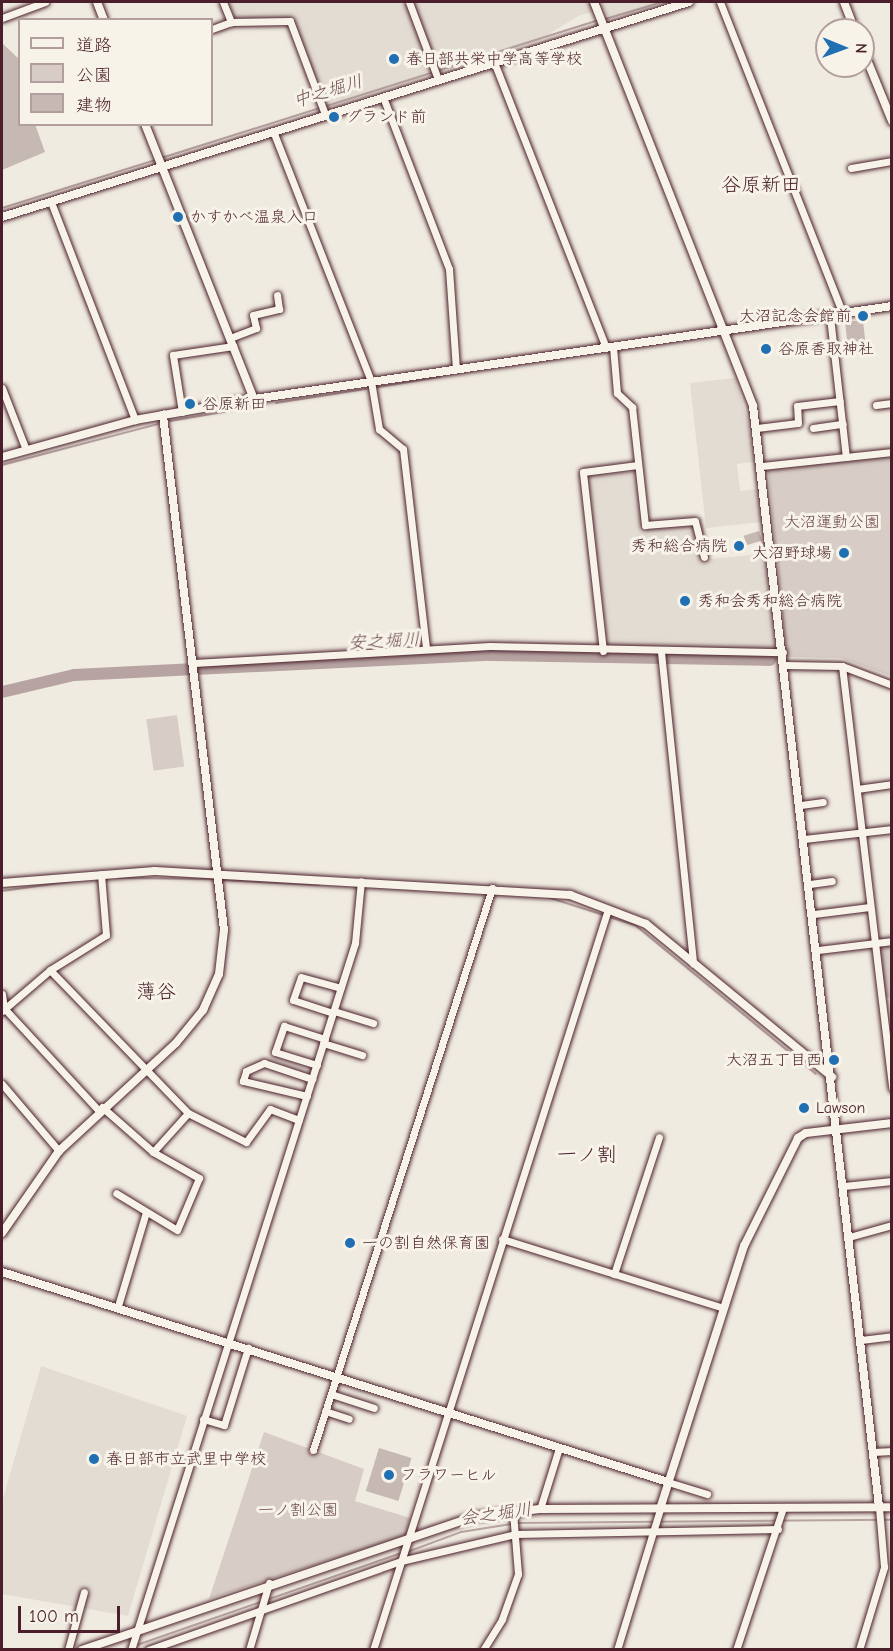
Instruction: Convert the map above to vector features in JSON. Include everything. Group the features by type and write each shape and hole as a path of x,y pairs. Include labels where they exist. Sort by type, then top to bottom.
{"street":[{"path":"2,18 45,2"},
{"path":"97,2 103,18"},
{"path":"223,2 231,22"},
{"path":"409,2 438,80"},
{"path":"594,2 747,383 757,428 838,1129 884,1567 860,1650"},
{"path":"2,217 163,168 604,26 689,2"},
{"path":"720,2 843,315"},
{"path":"844,2 850,18"},
{"path":"213,29 231,22 290,21 325,114"},
{"path":"494,62 610,347 617,393 632,408 645,525 697,522 704,557"},
{"path":"874,78 891,121"},
{"path":"383,97 449,269 456,368"},
{"path":"146,126 254,399"},
{"path":"273,131 371,381 379,429 403,449 426,649"},
{"path":"851,168 891,162"},
{"path":"51,202 135,420"},
{"path":"182,412 173,355 231,342 256,328 253,315 279,309 277,295"},
{"path":"2,457 135,420 254,399 456,368 843,315 891,306"},
{"path":"830,316 846,457"},
{"path":"2,388 26,450"},
{"path":"757,428 798,423 797,406 840,401"},
{"path":"876,405 891,403"},
{"path":"3,1229 59,1151 100,1109 147,1073 194,1022 212,992 224,930 163,415"},
{"path":"813,428 843,424"},
{"path":"762,466 891,452"},
{"path":"603,651 583,471 638,465"},
{"path":"194,663 426,649 783,652"},
{"path":"660,652 693,963"},
{"path":"785,665 842,666 891,685"},
{"path":"842,666 891,1088"},
{"path":"857,789 891,784"},
{"path":"801,805 823,802"},
{"path":"804,839 891,829"},
{"path":"2,883 155,871 219,877 492,888 570,895 645,924 832,1077"},
{"path":"3,1009 50,970 106,935 101,874"},
{"path":"131,1650 136,1628 355,943 361,881"},
{"path":"810,884 832,881"},
{"path":"313,1450 492,888"},
{"path":"814,914 870,907"},
{"path":"373,1650 608,909"},
{"path":"818,950 891,941"},
{"path":"50,970 188,1113 246,1142 270,1109 299,1120"},
{"path":"341,988 302,977 293,1000 373,1023"},
{"path":"2,994 3,1009 100,1109 153,1152 199,1178 177,1230 116,1193"},
{"path":"881,1002 891,1000"},
{"path":"317,1065 275,1052 284,1026 362,1055"},
{"path":"307,1096 243,1082 246,1071 264,1063 312,1079"},
{"path":"2,1084 59,1151"},
{"path":"153,1152 188,1113"},
{"path":"617,1650 744,1246 798,1138 838,1129 891,1124"},
{"path":"614,1274 659,1137"},
{"path":"844,1186 891,1181"},
{"path":"118,1306 146,1212"},
{"path":"849,1237 891,1225"},
{"path":"502,1239 724,1308"},
{"path":"2,1272 118,1306 707,1494"},
{"path":"861,1340 891,1336"},
{"path":"203,1419 224,1425 248,1348"},
{"path":"331,1394 374,1408"},
{"path":"326,1411 349,1419"},
{"path":"540,1509 559,1448"},
{"path":"873,1452 891,1451"},
{"path":"82,1650 136,1628 471,1517 513,1516 540,1509 783,1508 879,1511 891,1507"},
{"path":"736,1650 778,1529 783,1508"},
{"path":"483,1650 502,1618 518,1574 513,1516"},
{"path":"148,1650 263,1605 402,1559 515,1533 778,1529"},
{"path":"249,1650 269,1583"},
{"path":"68,1650 84,1592"}],"shaded area":[{"name":"春日部共栄中学高等学校","path":"227,2 590,2 594,11 578,16 538,41 325,109 287,17 234,19"},
{"path":"602,2 672,2 609,19"},
{"path":"735,378 747,417 754,462 737,464 740,491 757,489 761,522 706,528 690,383"},
{"name":"秀和会秀和総合病院","path":"635,472 641,524 702,517 708,559 764,554 774,649 608,647 588,475"},
{"name":"春日部市立武里中学校","path":"41,1366 187,1416 128,1616 2,1594 2,1502"}],"green space":[{"name":"大沼運動公園","path":"891,456 891,676 841,658 787,657 768,470"},
{"path":"177,715 184,766 154,771 146,719"},
{"path":"891,944 891,997 884,998 878,945"},
{"name":"一ノ割公園","path":"264,1432 364,1469 355,1501 410,1518 406,1535 209,1599"}],"building":[{"path":"2,43 18,58 18,126 36,126 45,152 2,170"},
{"path":"863,320 866,347 848,349 845,322"},
{"path":"759,531 762,541 747,545 744,536"},
{"name":"フラワーヒル","path":"379,1448 412,1458 398,1501 366,1491"}],"waterway":[{"name":"中之堀川","path":"605,19 662,2"},
{"name":"中之堀川","path":"161,158 599,20"},
{"name":"中之堀川","path":"2,208 155,160"},
{"path":"378,387 440,377"},
{"path":"276,403 366,389"},
{"path":"170,421 266,405"},
{"path":"2,465 158,424"},
{"name":"安之堀川","path":"2,692 74,675 490,655 770,660"},
{"path":"118,878 215,879"},
{"path":"220,880 319,885"},
{"path":"2,891 74,881"},
{"path":"547,897 635,925 816,1074"},
{"name":"会之堀川","path":"516,1523 892,1520"},
{"name":"会之堀川","path":"407,1552 461,1532 511,1524"},
{"name":"会之堀川","path":"134,1646 401,1553"}],"place":[{"name":"春日部共栄中学高等学校","path":"394,59"},
{"name":"グランド前","path":"334,117"},
{"name":"かすかべ温泉入口","path":"178,217"},
{"name":"大沼記念会館前","path":"863,316"},
{"name":"谷原香取神社","path":"766,349"},
{"name":"谷原新田","path":"190,404"},
{"name":"秀和総合病院","path":"739,546"},
{"name":"大沼野球場","path":"844,553"},
{"name":"秀和会秀和総合病院","path":"685,601"},
{"name":"大沼五丁目西","path":"834,1060"},
{"name":"Lawson","path":"804,1108"},
{"name":"一の割自然保育園","path":"350,1243"},
{"name":"春日部市立武里中学校","path":"94,1459"},
{"name":"フラワーヒル","path":"389,1475"}],"district":[{"name":"谷原新田","path":"761,184"},
{"name":"薄谷","path":"156,991"},
{"name":"一ノ割","path":"587,1154"}]}
